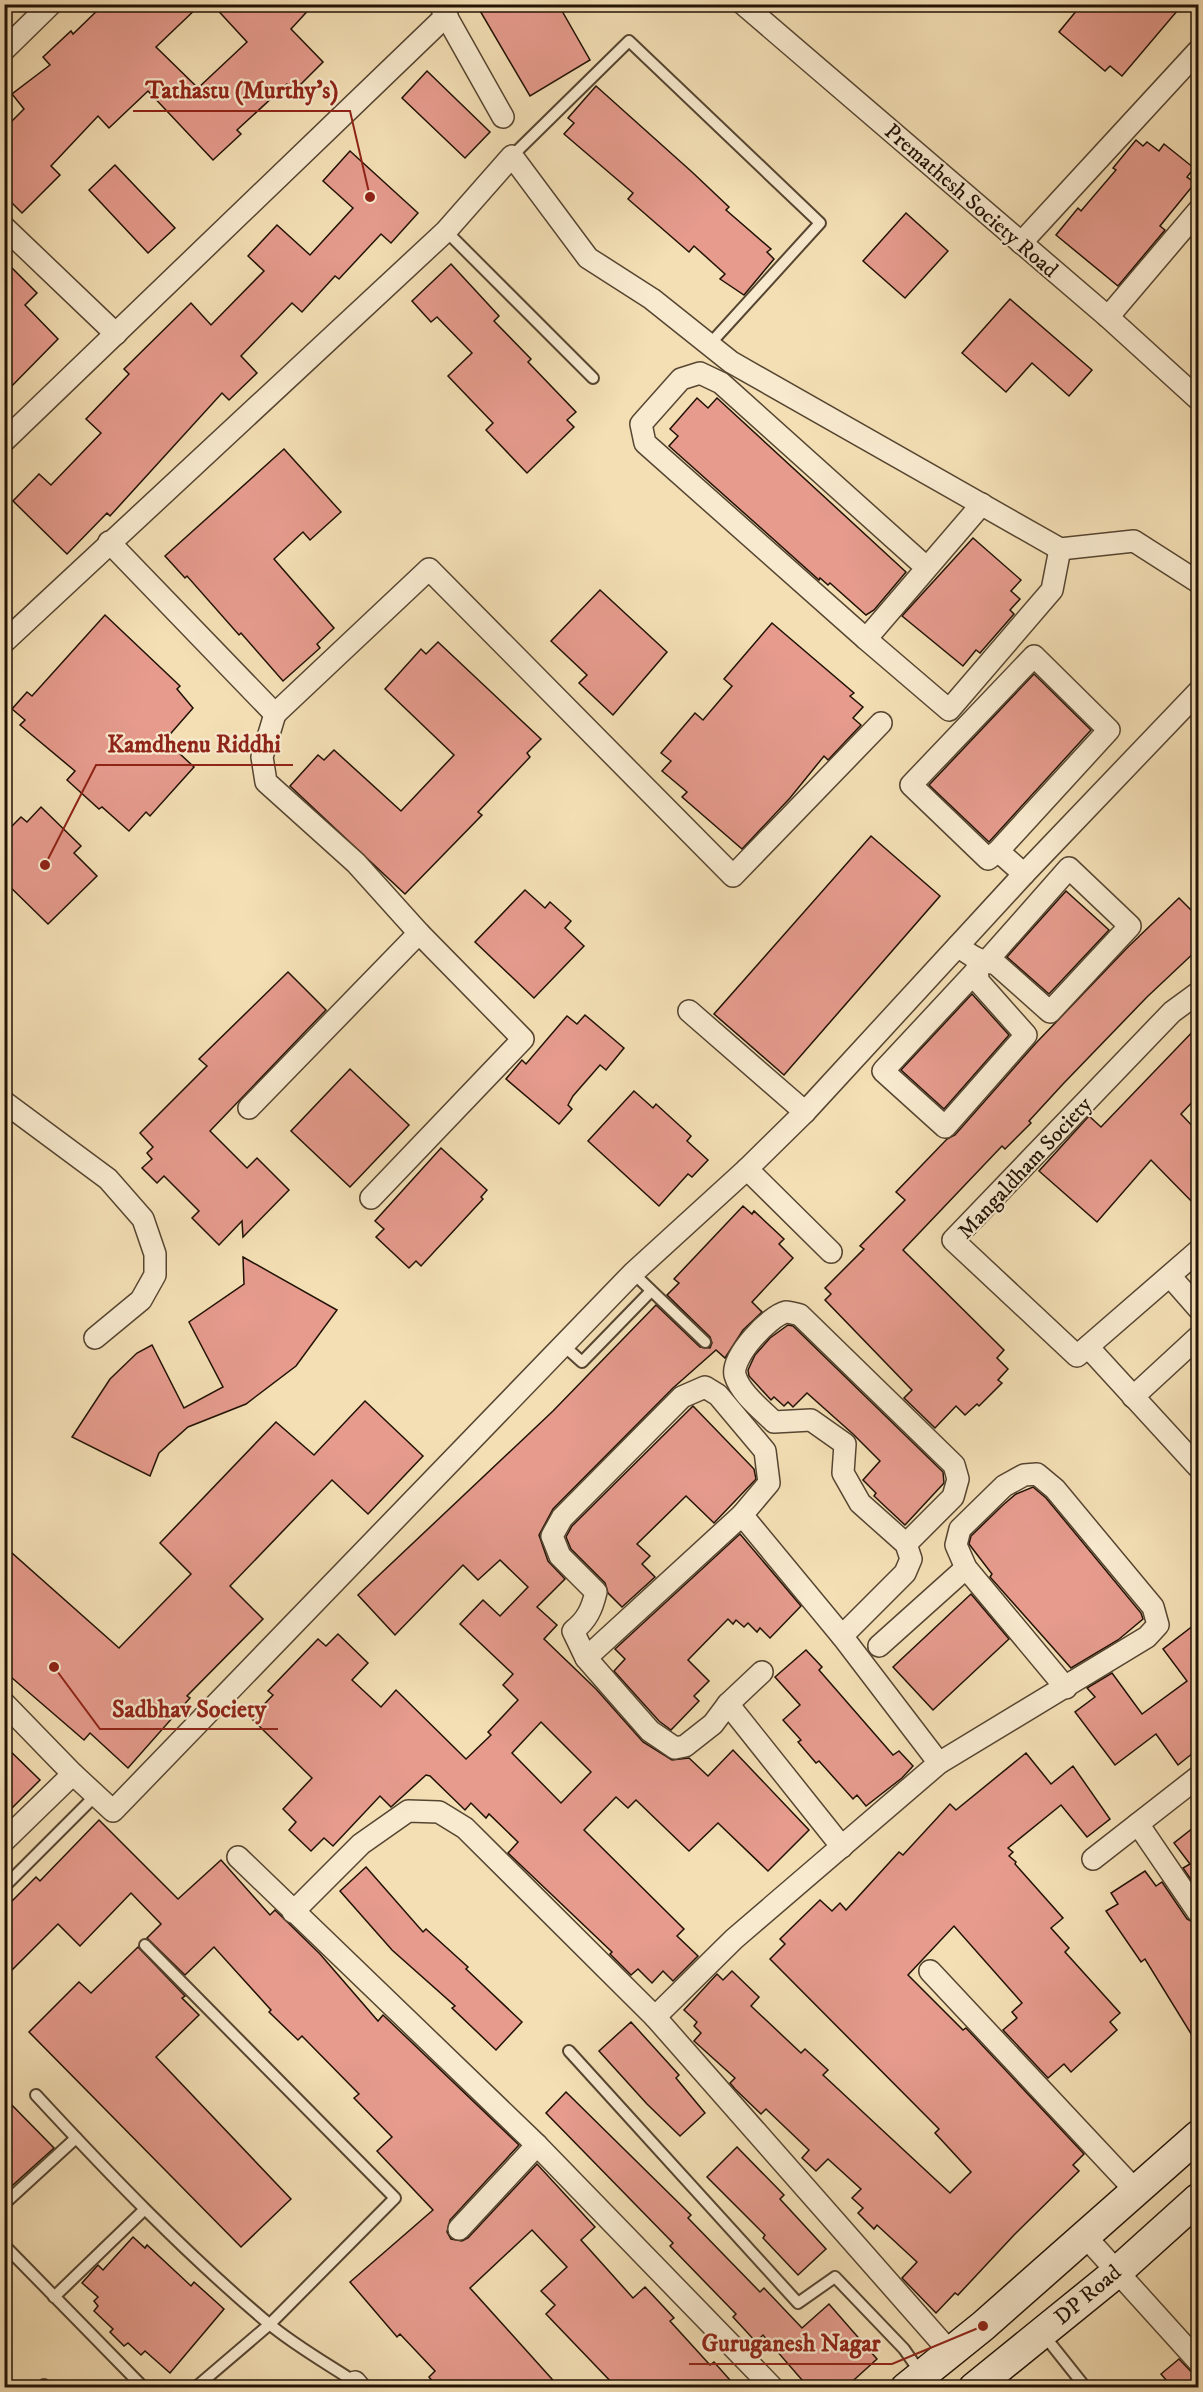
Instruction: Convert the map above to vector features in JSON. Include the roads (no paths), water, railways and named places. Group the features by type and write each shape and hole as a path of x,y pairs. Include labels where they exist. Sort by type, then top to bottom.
{"main road":[{"path":"919,2383 950,2352 983,2326 1198,2136"},
{"name":"DP Road","path":"974,2388 1117,2272 1198,2199"}],"street":[{"path":"4,50 51,4"},
{"name":"Premathesh Society Road","path":"742,4 1108,317 1198,399"},
{"path":"4,441 116,334 443,10 502,117"},
{"path":"1021,243 1198,51"},
{"path":"4,642 446,231 512,156 588,258 652,299 730,362 1060,549 1134,542 1198,582"},
{"path":"1108,317 1198,211"},
{"path":"4,227 116,334"},
{"path":"927,568 721,383 700,374 681,379 640,424 645,443 949,710 1052,590 1060,549"},
{"path":"866,639 982,504"},
{"path":"109,542 275,714"},
{"path":"371,1198 523,1039 419,933 356,863 266,782 262,757 275,714 429,569 733,876 881,723"},
{"path":"1034,656 1108,730 998,851 988,860 911,785 1034,656"},
{"path":"4,1703 73,1774 113,1811 633,1273 747,1169 805,1112 1024,874 1198,692"},
{"path":"998,851 1024,874"},
{"path":"958,946 980,964 996,964 1050,1012 1130,927 1069,868 980,964 883,1071 945,1127 1026,1035 978,981 980,964"},
{"path":"249,1108 419,933"},
{"name":"Mangaldham Society","path":"1088,1347 1077,1356 953,1240 1172,1012 1198,993"},
{"path":"689,1011 805,1112"},
{"path":"4,1102 108,1179 143,1219 155,1254 155,1275 141,1300 95,1338"},
{"path":"747,1169 831,1252"},
{"path":"1198,1251 1088,1347 1198,1467"},
{"path":"1170,1276 1198,1308"},
{"path":"842,1636 905,1573 911,1559 906,1544 860,1503 843,1473 845,1444 811,1420 774,1422 743,1389 735,1373 739,1354 770,1322 786,1312 800,1315 954,1465 958,1479 953,1497 906,1544"},
{"path":"1132,1397 1198,1337"},
{"path":"586,1658 742,1515 769,1483 765,1451 718,1395 705,1387 682,1397 562,1518 552,1536 560,1556 596,1592 593,1608 584,1623 573,1631 586,1658 650,1731 675,1748 685,1746 713,1724 728,1704 762,1672"},
{"path":"655,2017 734,1939 939,1763 1066,1688 1147,1637 1158,1625 1153,1607 1055,1489 1037,1474 1024,1475 1004,1486 960,1529 956,1545 966,1568 1066,1688"},
{"path":"742,1515 842,1636 939,1763"},
{"path":"879,1646 966,1568"},
{"path":"728,1704 842,1847"},
{"path":"4,1841 73,1774"},
{"path":"1093,1859 1198,1777"},
{"path":"293,1912 361,1844 408,1811 440,1812 465,1828 655,2017 950,2352"},
{"path":"1138,1824 1198,1912"},
{"path":"238,1857 537,2145 773,2388"},
{"path":"930,1971 1136,2191"},
{"path":"459,2229 537,2145"},
{"path":"1084,2235 1198,2361"}],"lane":[{"path":"512,156 629,41 820,223 709,345"},
{"path":"446,231 593,378"},
{"path":"633,1273 705,1342"},
{"path":"563,1345 582,1362 651,1291"},
{"path":"4,1887 96,1795"},
{"path":"145,1945 395,2199 270,2324 195,2388"},
{"path":"569,2051 798,2303 835,2277 903,2349 919,2383"},
{"path":"36,2096 144,2210 270,2324 358,2385"},
{"path":"4,2204 76,2138"},
{"path":"54,2297 144,2210"},
{"path":"4,2245 144,2388"},
{"path":"1043,2334 1086,2388"}],"place":[{"name":"Tathastu (Murthy's)","path":"370,197"},
{"name":"Kamdhenu Riddhi","path":"45,865"},
{"name":"Sadbhav Society","path":"54,1667"},
{"name":"Guruganesh Nagar","path":"983,2326"}]}
